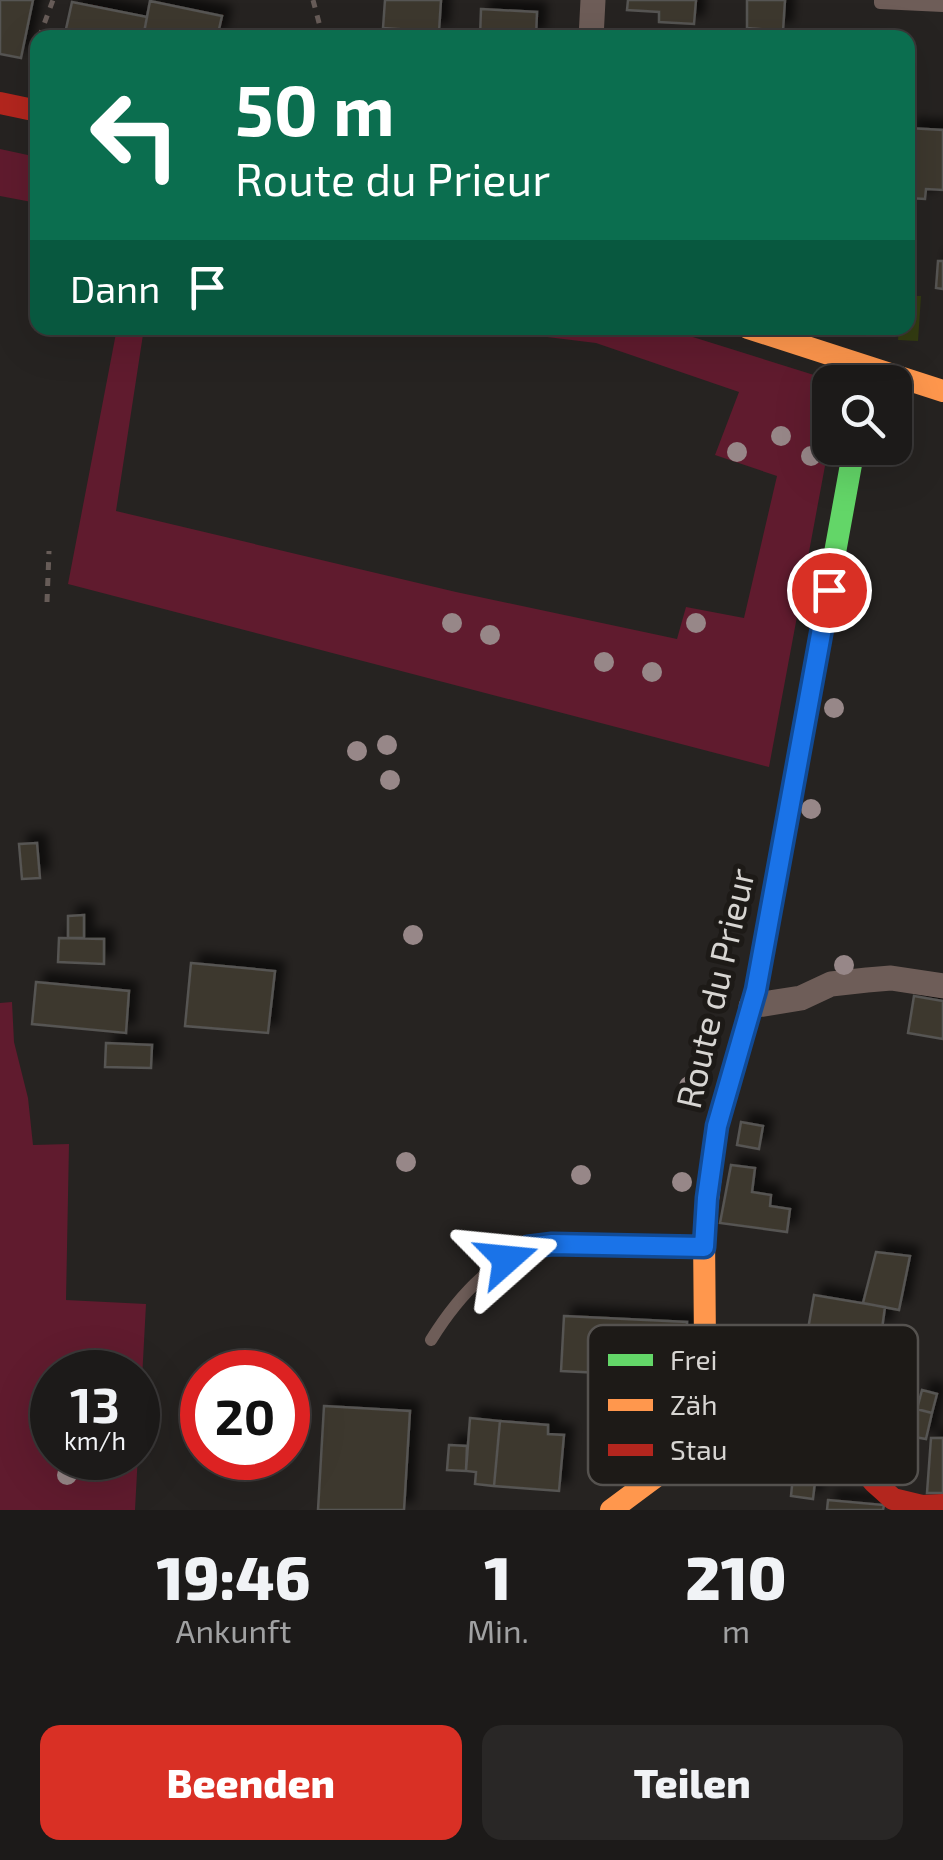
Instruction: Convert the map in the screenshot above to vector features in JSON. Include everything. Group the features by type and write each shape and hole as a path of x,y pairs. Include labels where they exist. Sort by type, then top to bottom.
{"street":[{"path":"590,30 592,0"},
{"path":"0,102 30,108"},
{"path":"766,335 844,365"},
{"path":"912,384 943,391"},
{"name":"Route du Prieur","path":"705,1325 707,1198 717,1126 756,990 851,465"},
{"path":"751,1006 801,998 831,984 867,980 891,978 943,986"},
{"name":"Route du Prieur","path":"611,1510 646,1485"},
{"path":"877,1485 893,1499 922,1506 943,1505"}],"lane":[{"path":"880,0 943,6"},
{"path":"431,1340 449,1311 487,1274 528,1247 704,1247"}],"path":[{"path":"43,30 53,0"},
{"path":"313,0 320,30"},
{"path":"46,602 49,550"}],"shaded area":[{"path":"0,149 30,155 30,202 0,196"},
{"path":"915,291 921,296 918,341 898,340 898,335 915,335"},
{"path":"116,335 143,335 116,511 456,592 677,639 686,607 744,618 777,476 715,455 739,392 596,343 541,335 686,335 812,374 812,465 825,465 769,767 68,584"},
{"path":"12,1002 14,1042 28,1098 33,1145 69,1144 66,1300 146,1304 144,1350 30,1350 30,1480 137,1480 135,1510 0,1510 0,1003"}],"building":[{"path":"0,0 33,0 21,58 0,54"},
{"path":"385,0 441,0 439,30 383,28"},
{"path":"628,0 696,0 694,24 659,22 659,12 627,10"},
{"path":"747,0 785,0 783,30 747,28"},
{"path":"150,1 222,16 219,30 145,30"},
{"path":"72,2 147,17 145,30 66,30"},
{"path":"481,9 537,12 536,30 480,30"},
{"path":"915,128 943,130 943,190 926,189 925,199 915,198"},
{"path":"938,261 943,261 943,289 936,288"},
{"path":"37,843 40,878 22,879 19,844"},
{"path":"84,915 84,938 68,938 68,916"},
{"path":"59,938 104,939 104,964 58,962"},
{"path":"191,963 275,971 268,1033 185,1026"},
{"path":"36,982 129,991 126,1033 32,1024"},
{"path":"914,996 943,1001 943,1039 908,1033"},
{"path":"106,1043 152,1045 151,1068 105,1067"},
{"path":"741,1122 763,1126 759,1149 737,1145"},
{"path":"731,1165 755,1168 752,1192 771,1195 770,1206 790,1209 787,1232 720,1223"},
{"path":"876,1252 910,1256 899,1310 863,1303"},
{"path":"814,1295 885,1307 883,1325 809,1325"},
{"path":"564,1316 687,1322 588,1325 588,1372 561,1371"},
{"path":"922,1390 937,1394 932,1413 918,1409"},
{"path":"324,1406 410,1411 404,1510 318,1510"},
{"path":"918,1409 932,1413 926,1439 918,1438"},
{"path":"470,1418 500,1421 494,1486 475,1484 476,1472 466,1471"},
{"path":"500,1421 548,1425 548,1434 564,1435 559,1491 494,1486"},
{"path":"931,1438 943,1438 943,1493 927,1493"},
{"path":"449,1445 467,1446 466,1471 447,1470"},
{"path":"792,1485 815,1485 813,1499 791,1496"},
{"path":"828,1500 884,1505 883,1510 827,1510"}],"traffic: fast":[{"path":"765,938 851,465"}],"traffic: slow":[{"path":"770,335 943,391"},
{"path":"705,1325 704,1233 717,1125 756,990 765,938"},
{"path":"611,1510 645,1485"}],"traffic: jam":[{"path":"0,103 30,109"},
{"path":"877,1485 893,1499 922,1506 943,1505"}],"route":[{"path":"507,1259 528,1247 552,1244 704,1247 717,1126 756,990 829,590"}]}
